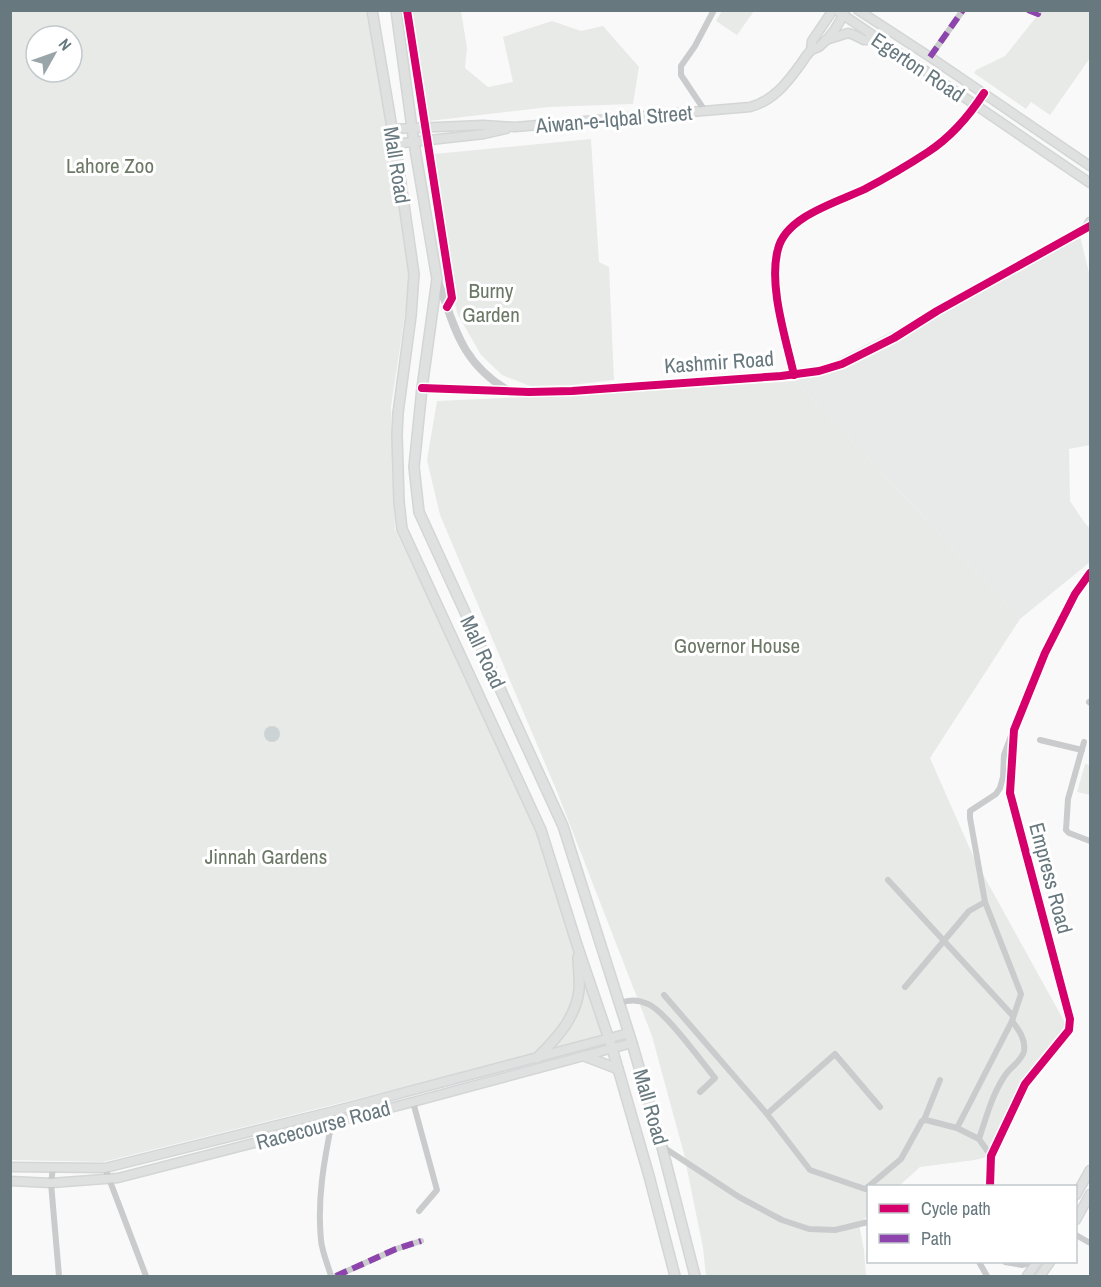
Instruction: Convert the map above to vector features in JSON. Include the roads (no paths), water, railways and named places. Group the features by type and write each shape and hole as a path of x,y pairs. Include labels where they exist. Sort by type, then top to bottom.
{"main road":[{"name":"Mall Road","path":"372,10 414,274 398,424 399,502 402,529 538,823 618,1069 675,1276"},
{"name":"Mall Road","path":"396,10 414,143 437,279 414,467 419,512 563,826 621,1003 662,1147 695,1276"},
{"name":"Egerton Road","path":"858,10 1090,166"},
{"path":"870,10 883,26"},
{"name":"Aiwan-e-Iqbal Street","path":"392,129 483,125 515,127 750,107 773,97 811,50 812,41 839,12"},
{"name":"Aiwan-e-Iqbal Street","path":"811,50 819,47 826,40 839,12"},
{"name":"Egerton Road","path":"839,12 1090,183"},
{"path":"826,40 848,33 864,40 877,40"},
{"path":"394,144 484,134 515,127"},
{"path":"537,1058 566,1026 575,1005 579,989 578,948"},
{"name":"Racecourse Road","path":"10,1167 105,1168 537,1058 631,1038"},
{"name":"Racecourse Road","path":"10,1181 51,1183 109,1180 197,1159 584,1056 610,1043"},
{"path":"584,1056 618,1069"},
{"path":"1077,1194 1090,1170"},
{"path":"1077,1218 1090,1194"},
{"path":"1040,1276 1049,1263"}],"street":[{"path":"407,10 452,298 447,307"},
{"path":"705,111 681,75 681,66 695,46 714,10"},
{"path":"930,57 963,10"},
{"path":"1028,10 1038,14 1039,10"},
{"path":"794,375 777,295 776,260 782,240 791,228 814,212 866,188 929,151 967,118 984,93"},
{"name":"Kashmir Road","path":"422,388 529,392 572,391 794,375 819,371 859,357 1089,225"},
{"path":"437,279 458,337 470,358 484,375 508,391"},
{"name":"Empress Road","path":"990,1185 991,1156 1025,1084 1070,1030 1070,1019 1010,793 1014,730 1045,653 1075,594 1090,573"},
{"path":"957,1128 1012,1018 1021,994 985,902 969,819 970,811 996,794 1000,788 1004,755 1014,730"},
{"path":"1040,740 1082,750"},
{"path":"1084,742 1068,799 1066,830 1068,833 1090,841"},
{"path":"888,880 945,940 1012,1018 1023,1035 1024,1051 1005,1076 991,1101 979,1139"},
{"path":"905,987 969,911 985,902"},
{"path":"664,995 766,1114 810,1170 867,1188"},
{"path":"621,1003 628,1000 650,1005 668,1021 715,1078 700,1092"},
{"path":"766,1114 835,1054 880,1107"},
{"path":"871,1185 902,1159 924,1120 940,1080"},
{"path":"413,1102 437,1190 419,1211"},
{"path":"924,1120 957,1128 979,1139 991,1156"},
{"path":"331,1276 321,1242 320,1194 333,1122"},
{"path":"662,1147 738,1197 782,1220 809,1229 835,1230 867,1222"},
{"path":"53,1168 51,1183 59,1276"},
{"path":"105,1168 146,1276"},
{"path":"336,1276 396,1249 421,1241"},
{"path":"1011,1263 1022,1265 1031,1263"}],"park label":[{"name":"Lahore Zoo","path":"110,165"},
{"name":"Burny Garden","path":"491,302"},
{"name":"Governor House","path":"737,645"},
{"name":"Jinnah Gardens","path":"266,856"}]}
